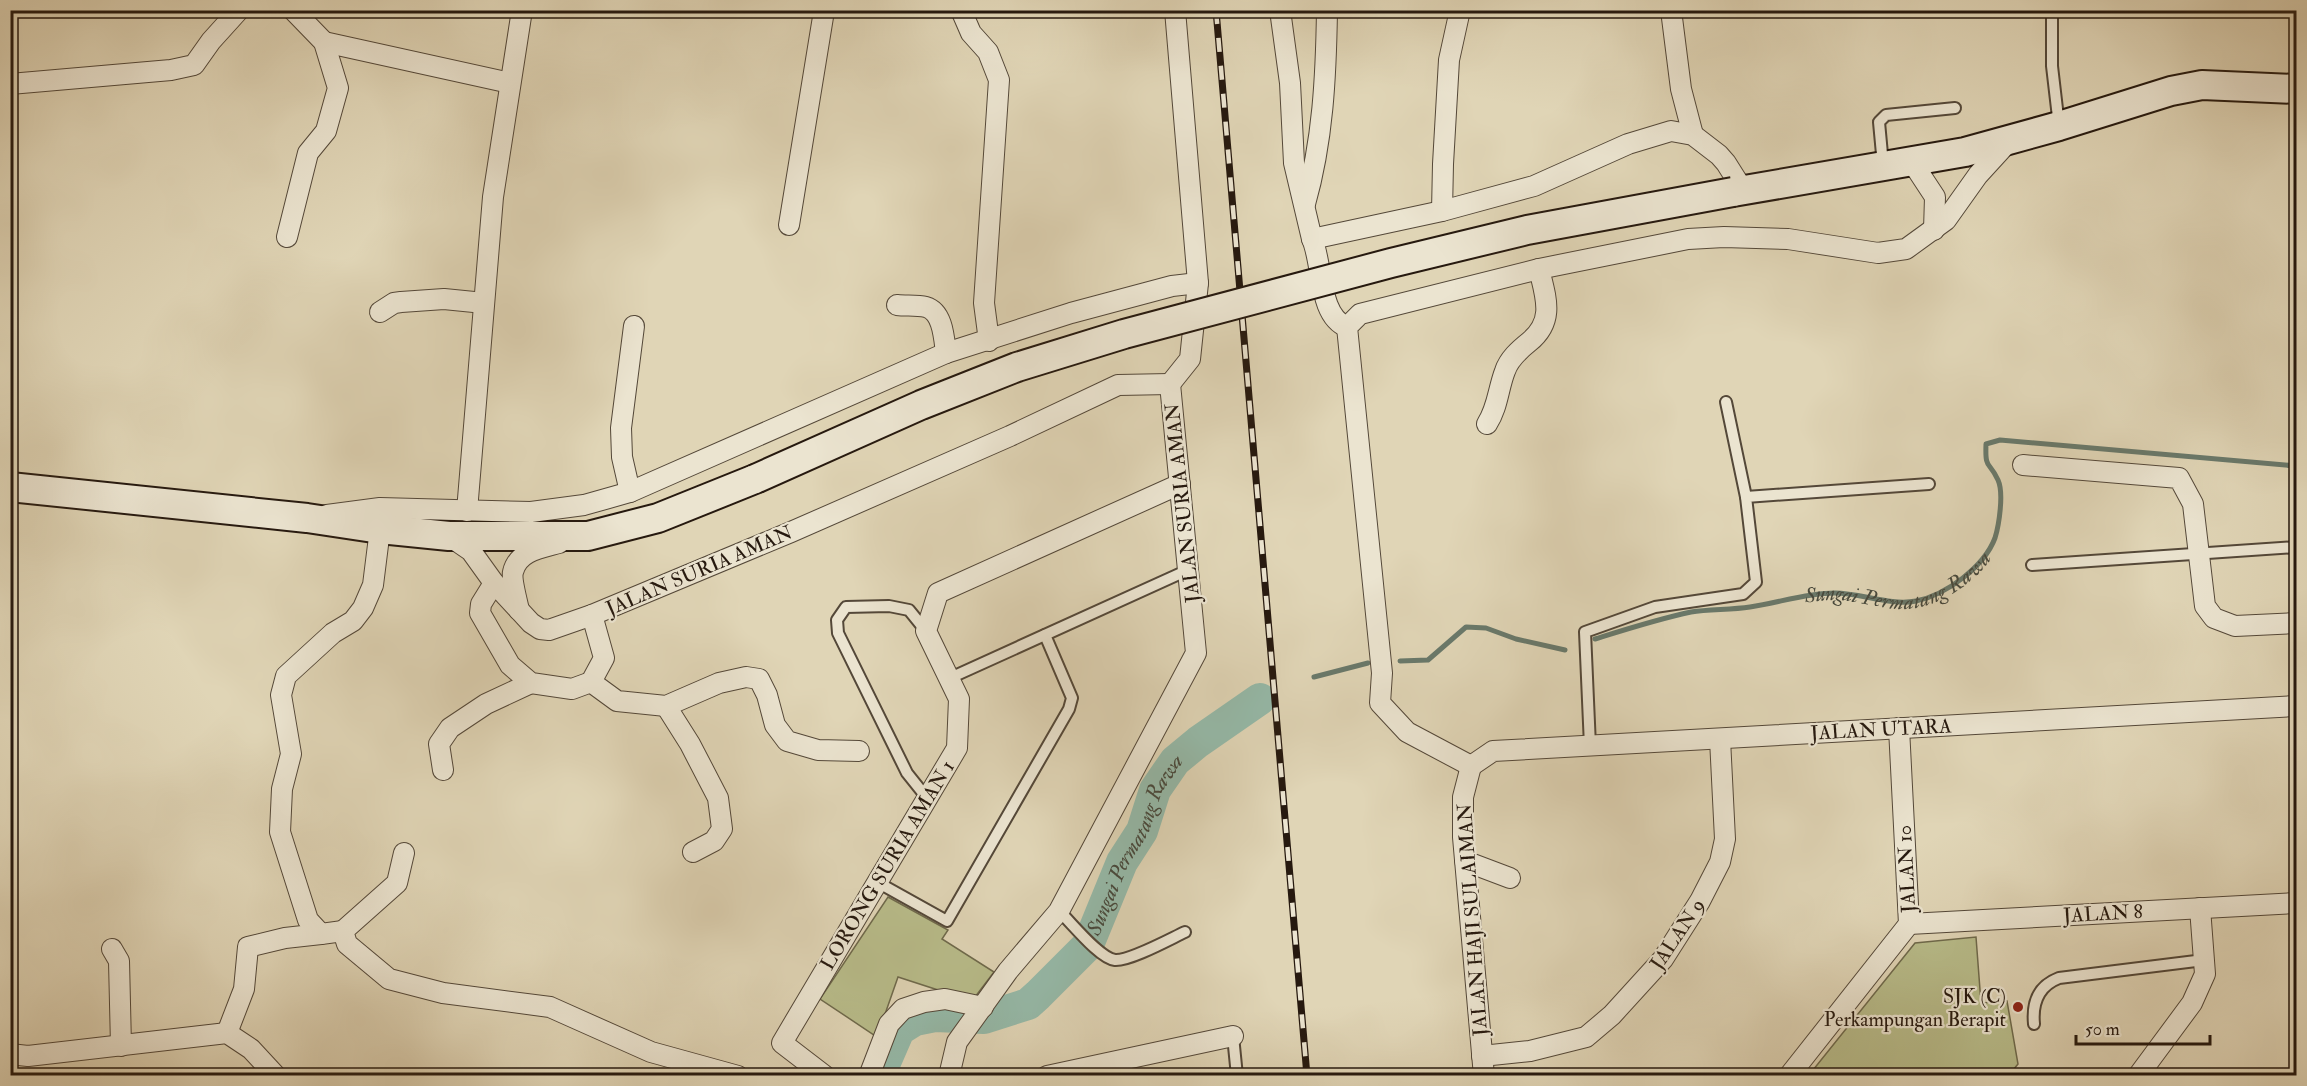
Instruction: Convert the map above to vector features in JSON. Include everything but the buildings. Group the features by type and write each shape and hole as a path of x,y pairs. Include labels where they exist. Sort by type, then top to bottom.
{"street":[{"path":"10,84 171,70 194,65 211,41 239,10"},
{"path":"287,237 308,153 326,131 338,88 324,42 293,10"},
{"path":"467,511 493,197 522,10"},
{"path":"789,225 823,17 820,10"},
{"path":"961,10 971,33 988,52 999,80 984,303 989,341"},
{"path":"1170,384 1190,359 1198,283 1175,10"},
{"path":"1280,10 1291,93 1294,163 1312,239 1317,250 1323,290 1329,309 1340,325 1347,327"},
{"path":"1305,204 1315,169 1325,84 1327,10"},
{"path":"1443,211 1443,164 1449,60 1460,10"},
{"path":"1671,10 1681,89 1692,135"},
{"path":"324,42 510,83"},
{"path":"519,610 512,573 520,557 545,547 658,518 755,479 921,405 1017,367 1124,334 1359,271 1527,230 1965,152 2171,91 2202,85 2296,89"},
{"path":"1312,239 1443,211 1534,186 1628,144 1671,131 1692,135 1726,163 1738,191"},
{"path":"1347,327 1360,314 1539,269 1688,238 1788,239 1878,253 1906,249 1946,220 1978,176 2010,140"},
{"path":"1912,162 1935,197 1934,230"},
{"path":"1487,424 1495,412 1505,370 1512,358 1538,335 1545,322 1547,302 1539,269"},
{"path":"307,518 380,508 531,512 584,505 630,492 946,353 1071,313 1172,286 1198,283"},
{"path":"380,312 394,303 401,302 444,299 484,303"},
{"path":"897,305 926,307 934,312 942,326 946,353"},
{"path":"630,492 622,457 621,428 634,326"},
{"path":"1347,327 1382,673 1380,703 1407,732 1471,766"},
{"name":"JALAN SURIA AMAN","path":"449,536 471,551 494,584 519,610 540,629 549,630 592,615 911,479 1118,385 1170,384 1196,653 1059,910 1008,971 957,1042 949,1076"},
{"path":"2023,465 2180,478 2193,504 2205,606 2214,618 2235,626 2296,623"},
{"path":"926,631 938,593 1180,484"},
{"path":"10,487 307,518 449,536 588,536"},
{"path":"321,934 308,920 280,832 282,789 291,754 281,695 286,676 333,633 353,621 363,608 373,585 380,529"},
{"path":"494,584 482,604 480,613 510,665 531,683 572,689 591,682 604,658 592,615"},
{"name":"LORONG SURIA AMAN 1","path":"825,1076 782,1043 957,748 959,699 926,631"},
{"path":"591,682 617,701 666,706 719,683 746,677 759,679 767,695 775,724 787,741 818,750 859,751"},
{"path":"443,770 439,744 450,728 486,704 531,683"},
{"name":"JALAN UTARA","path":"1471,766 1493,752 2296,705"},
{"path":"666,706 690,744 718,798 722,829 714,841 693,852"},
{"name":"JALAN 10","path":"1789,1076 1909,924 1899,728"},
{"name":"JALAN 9","path":"1483,1066 1586,1037 1612,1015 1664,959 1700,900 1719,862 1725,839 1720,738"},
{"name":"JALAN HAJI SULAIMAN","path":"1471,766 1463,796 1465,861 1483,1066"},
{"path":"227,1033 244,989 248,947 285,938 343,931 397,883 404,853"},
{"path":"1465,861 1510,878"},
{"name":"JALAN 8","path":"1909,924 2296,903"},
{"path":"2138,1076 2193,1003 2205,974 2200,908"},
{"path":"343,931 347,944 388,979 443,993 550,1007 651,1052 738,1076"},
{"path":"112,949 119,961 121,1046"},
{"path":"869,1076 889,1024 903,1009 924,1002 945,999 983,1007"},
{"path":"10,1054 28,1056 121,1046 191,1035 227,1033 251,1049 276,1076"},
{"path":"1047,1076 1233,1036"}],"lane":[{"path":"2052,10 2052,66 2059,126"},
{"path":"1883,166 1879,122 1886,115 1955,108"},
{"path":"1590,746 1585,632 1655,607 1743,594 1756,582 1746,497 1726,402"},
{"path":"1746,497 1929,484"},
{"path":"2032,565 2296,547"},
{"path":"950,678 1188,570"},
{"path":"926,631 909,610 889,606 846,607 837,620 838,633 907,773 927,798"},
{"path":"877,882 947,921 1069,709 1072,698 1045,635"},
{"path":"1059,910 1104,956 1115,960 1126,958 1185,933"},
{"path":"2034,1024 2033,1014 2037,995 2047,982 2058,978 2204,960"},
{"path":"1233,1036 1237,1076"}],"green space":[{"path":"888,897 948,930 942,939 994,972 972,1001 898,977 877,1037 820,999"},
{"path":"1976,937 1981,1003 2007,1001 2018,1064 2009,1075 1809,1075 1915,943"}],"waterway":[{"name":"Sungai Permatang Rawa","path":"1595,639 1691,612 1750,607 1813,595 1835,593 1906,602 1928,598 1939,593 1973,569 1990,549 1995,538 2001,493 1998,480 1987,462 1986,444 2000,440 2296,466"},
{"name":"Sungai Permatang Rawa","path":"1400,661 1428,660 1466,627 1486,628 1516,639 1565,650"},
{"name":"Sungai Permatang Rawa","path":"1314,677 1368,663"},
{"name":"Sungai Permatang Rawa","path":"879,1076 899,1030 915,1020 935,1016 984,1018 1028,1004 1038,995 1088,945 1122,862 1142,831 1155,790 1175,761 1260,699"}],"railway":[{"path":"1216,10 1307,1076"}],"place":[{"name":"SJK (C) Perkampungan Berapit","path":"2018,1007"}]}
